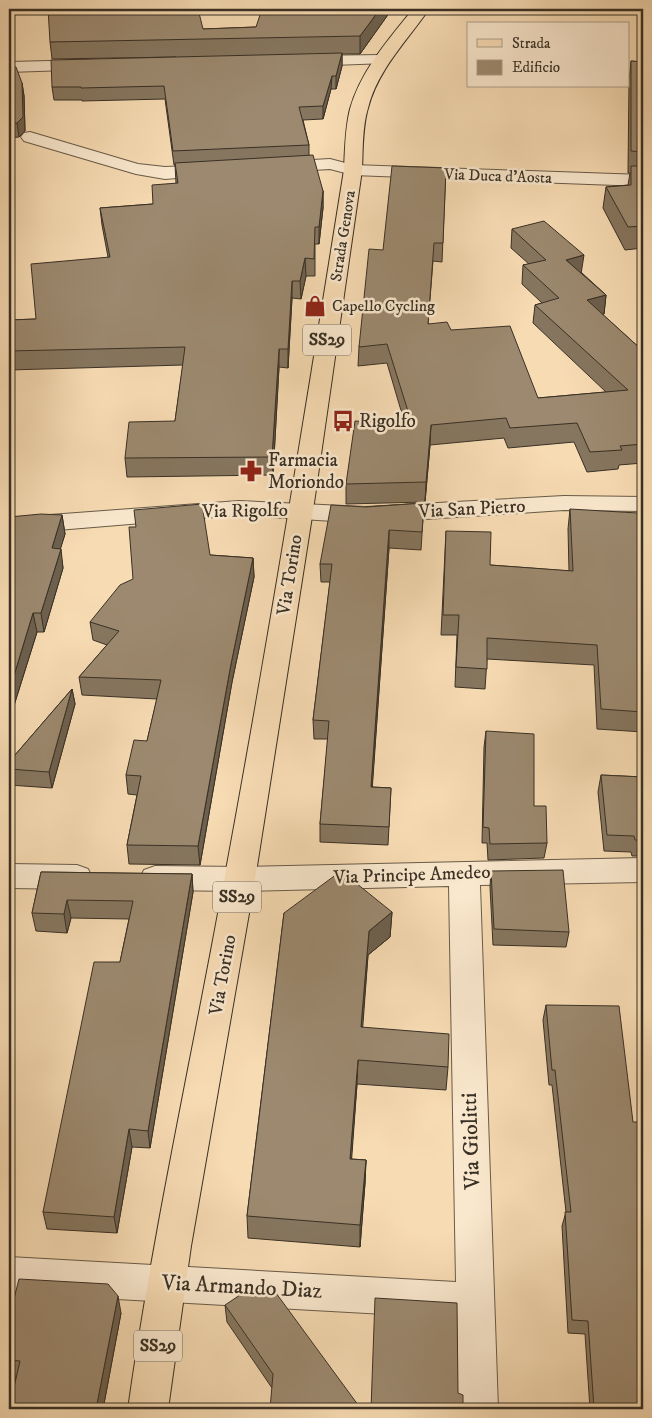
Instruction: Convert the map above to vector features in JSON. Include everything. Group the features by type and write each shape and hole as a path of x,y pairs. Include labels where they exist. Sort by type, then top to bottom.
{"main road":[{"name":"Strada Genova","path":"301,510 353,170 354,136 360,108 369,81 381,60 421,9"},
{"name":"Via Torino","path":"148,1409 173,1246 240,879 301,510"}],"street":[{"path":"292,61 381,60"},
{"path":"9,67 106,65"},
{"path":"30,137 136,169 165,172 233,169"},
{"name":"Via Duca d'Aosta","path":"262,167 330,164 353,170 643,181"},
{"name":"Via San Pietro","path":"301,510 365,515 564,503 643,504"},
{"name":"Via Rigolfo","path":"9,526 239,508 301,510"},
{"name":"Via Principe Amedeo","path":"9,876 240,879 643,870"},
{"name":"Via Giolitti","path":"464,873 478,1409"},
{"name":"Via Armando Diaz","path":"9,1275 475,1301"}],"building":[{"path":"48,9 198,9 203,29 256,27 262,9 380,9 360,36 50,42"},
{"path":"342,53 336,76 332,76 323,106 299,107 309,145 173,151 164,86 52,87 51,60"},
{"path":"631,61 643,62 643,152 631,151"},
{"path":"16,67 22,83 23,117 17,123 9,124 9,68"},
{"path":"313,155 323,191 319,227 315,227 314,259 305,258 300,281 292,281 288,349 279,349 272,457 125,458 129,422 175,421 185,347 9,351 9,320 36,319 31,264 110,257 100,208 153,204 152,185 178,183 175,163"},
{"path":"392,166 446,168 443,243 434,243 428,324 447,322 451,330 510,326 538,398 628,390 535,305 559,298 523,265 546,260 512,229 544,221 584,255 566,260 606,295 587,300 643,351 643,444 620,446 622,450 590,452 577,423 510,428 506,418 431,425 426,482 346,484 355,421 412,424 387,344 359,347 369,249 383,250"},
{"path":"631,166 643,166 643,226 628,227 606,187 631,185"},
{"path":"424,503 422,532 389,530 371,787 391,788 389,827 320,824 329,721 313,720 332,564 320,564 331,505 366,507"},
{"path":"202,504 210,555 253,558 231,664 198,846 127,845 141,776 126,775 134,740 147,741 161,680 79,677 119,631 90,622 120,585 133,579 129,527 136,527 134,510"},
{"path":"570,509 638,513 643,570 643,712 601,709 597,645 487,638 487,669 456,667 459,615 443,615 446,531 491,532 490,565 573,571"},
{"path":"41,514 62,515 52,548 61,549 41,613 33,613 9,692 9,517"},
{"path":"72,689 49,772 9,769 9,762"},
{"path":"486,731 534,734 534,806 546,806 547,843 490,844 489,828 483,827"},
{"path":"601,775 643,777 643,840 635,840 634,836 607,835"},
{"path":"563,870 569,932 494,929 491,871"},
{"path":"341,871 392,912 369,931 361,1027 449,1034 448,1067 358,1060 350,1159 366,1160 360,1225 247,1216 284,913"},
{"path":"41,872 192,874 148,1131 129,1129 114,1217 43,1212 94,962 120,962 133,901 67,900 64,914 32,913"},
{"path":"546,1005 619,1006 633,1122 643,1122 643,1409 594,1409 588,1321 572,1320 565,1212 571,1212 555,1070 552,1070"},
{"path":"19,1279 108,1284 118,1296 96,1409 9,1409 20,1361 9,1360 9,1318"},
{"path":"246,1291 276,1293 361,1409 270,1409 273,1374 225,1305"},
{"path":"375,1298 457,1303 458,1393 463,1395 463,1409 371,1409"}],"place":[{"name":"Capello Cycling","path":"315,306"},
{"name":"Rigolfo","path":"343,421"},
{"name":"Farmacia Moriondo","path":"251,471"}]}
